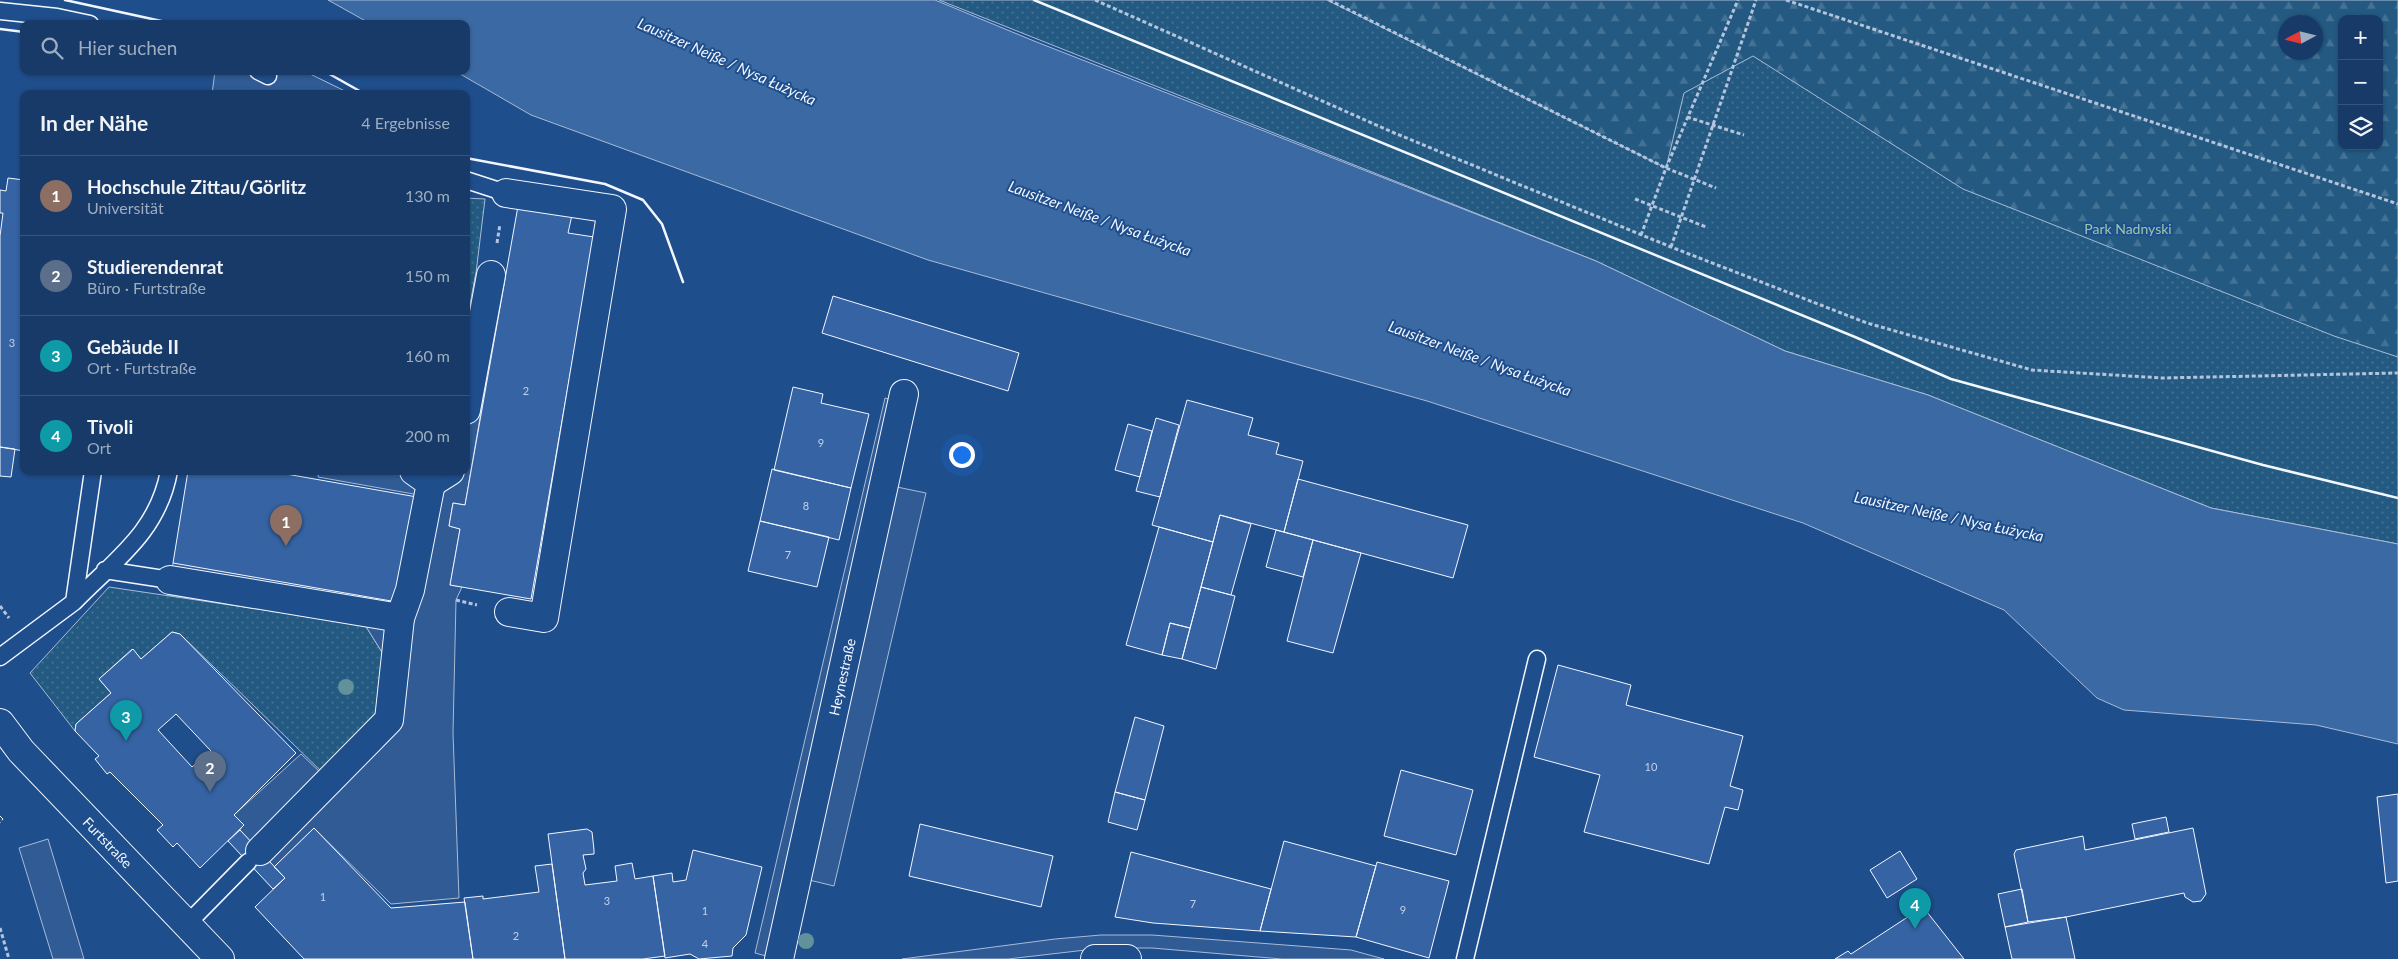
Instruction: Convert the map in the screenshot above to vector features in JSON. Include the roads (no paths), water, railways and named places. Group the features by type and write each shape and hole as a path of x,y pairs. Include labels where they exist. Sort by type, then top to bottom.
{"street":[{"path":"506,193 612,210 544,618 509,612"},
{"path":"470,389 491,276"},
{"name":"Heynestraße","path":"779,959 904,394"},
{"path":"254,857 389,720 400,618 410,590 432,475"},
{"path":"170,580 400,618"},
{"name":"Furtstraße","path":"0,723 21,751 188,923 220,959"},
{"path":"1095,959 1127,959"}],"lane":[{"path":"0,11 71,20"},
{"path":"470,181 506,193"},
{"path":"74,602 93,475"},
{"path":"0,657 74,602 150,525 161,503 168,475"},
{"path":"105,570 170,580"},
{"path":"1466,959 1537,659"},
{"path":"188,923 254,857"}],"water":[{"name":"Lausitzer Neiße / Nysa Łużycka","path":"328,0 935,0 1034,41 1596,261 1785,351 1928,395 2211,508 2398,544 2398,744 2316,725 2124,710 2097,698 2004,610 1803,523 1427,401 928,260 531,115 462,75 470,75 470,20 364,20"}],"place":[{"name":"Hochschule Zittau/Görlitz","path":"286,546"},
{"name":"Gebäude II","path":"126,741"},
{"name":"Studierendenrat","path":"210,792"},
{"name":"Tivoli","path":"1915,929"}],"park label":[{"name":"Park Nadnyski","path":"2128,228"}]}
